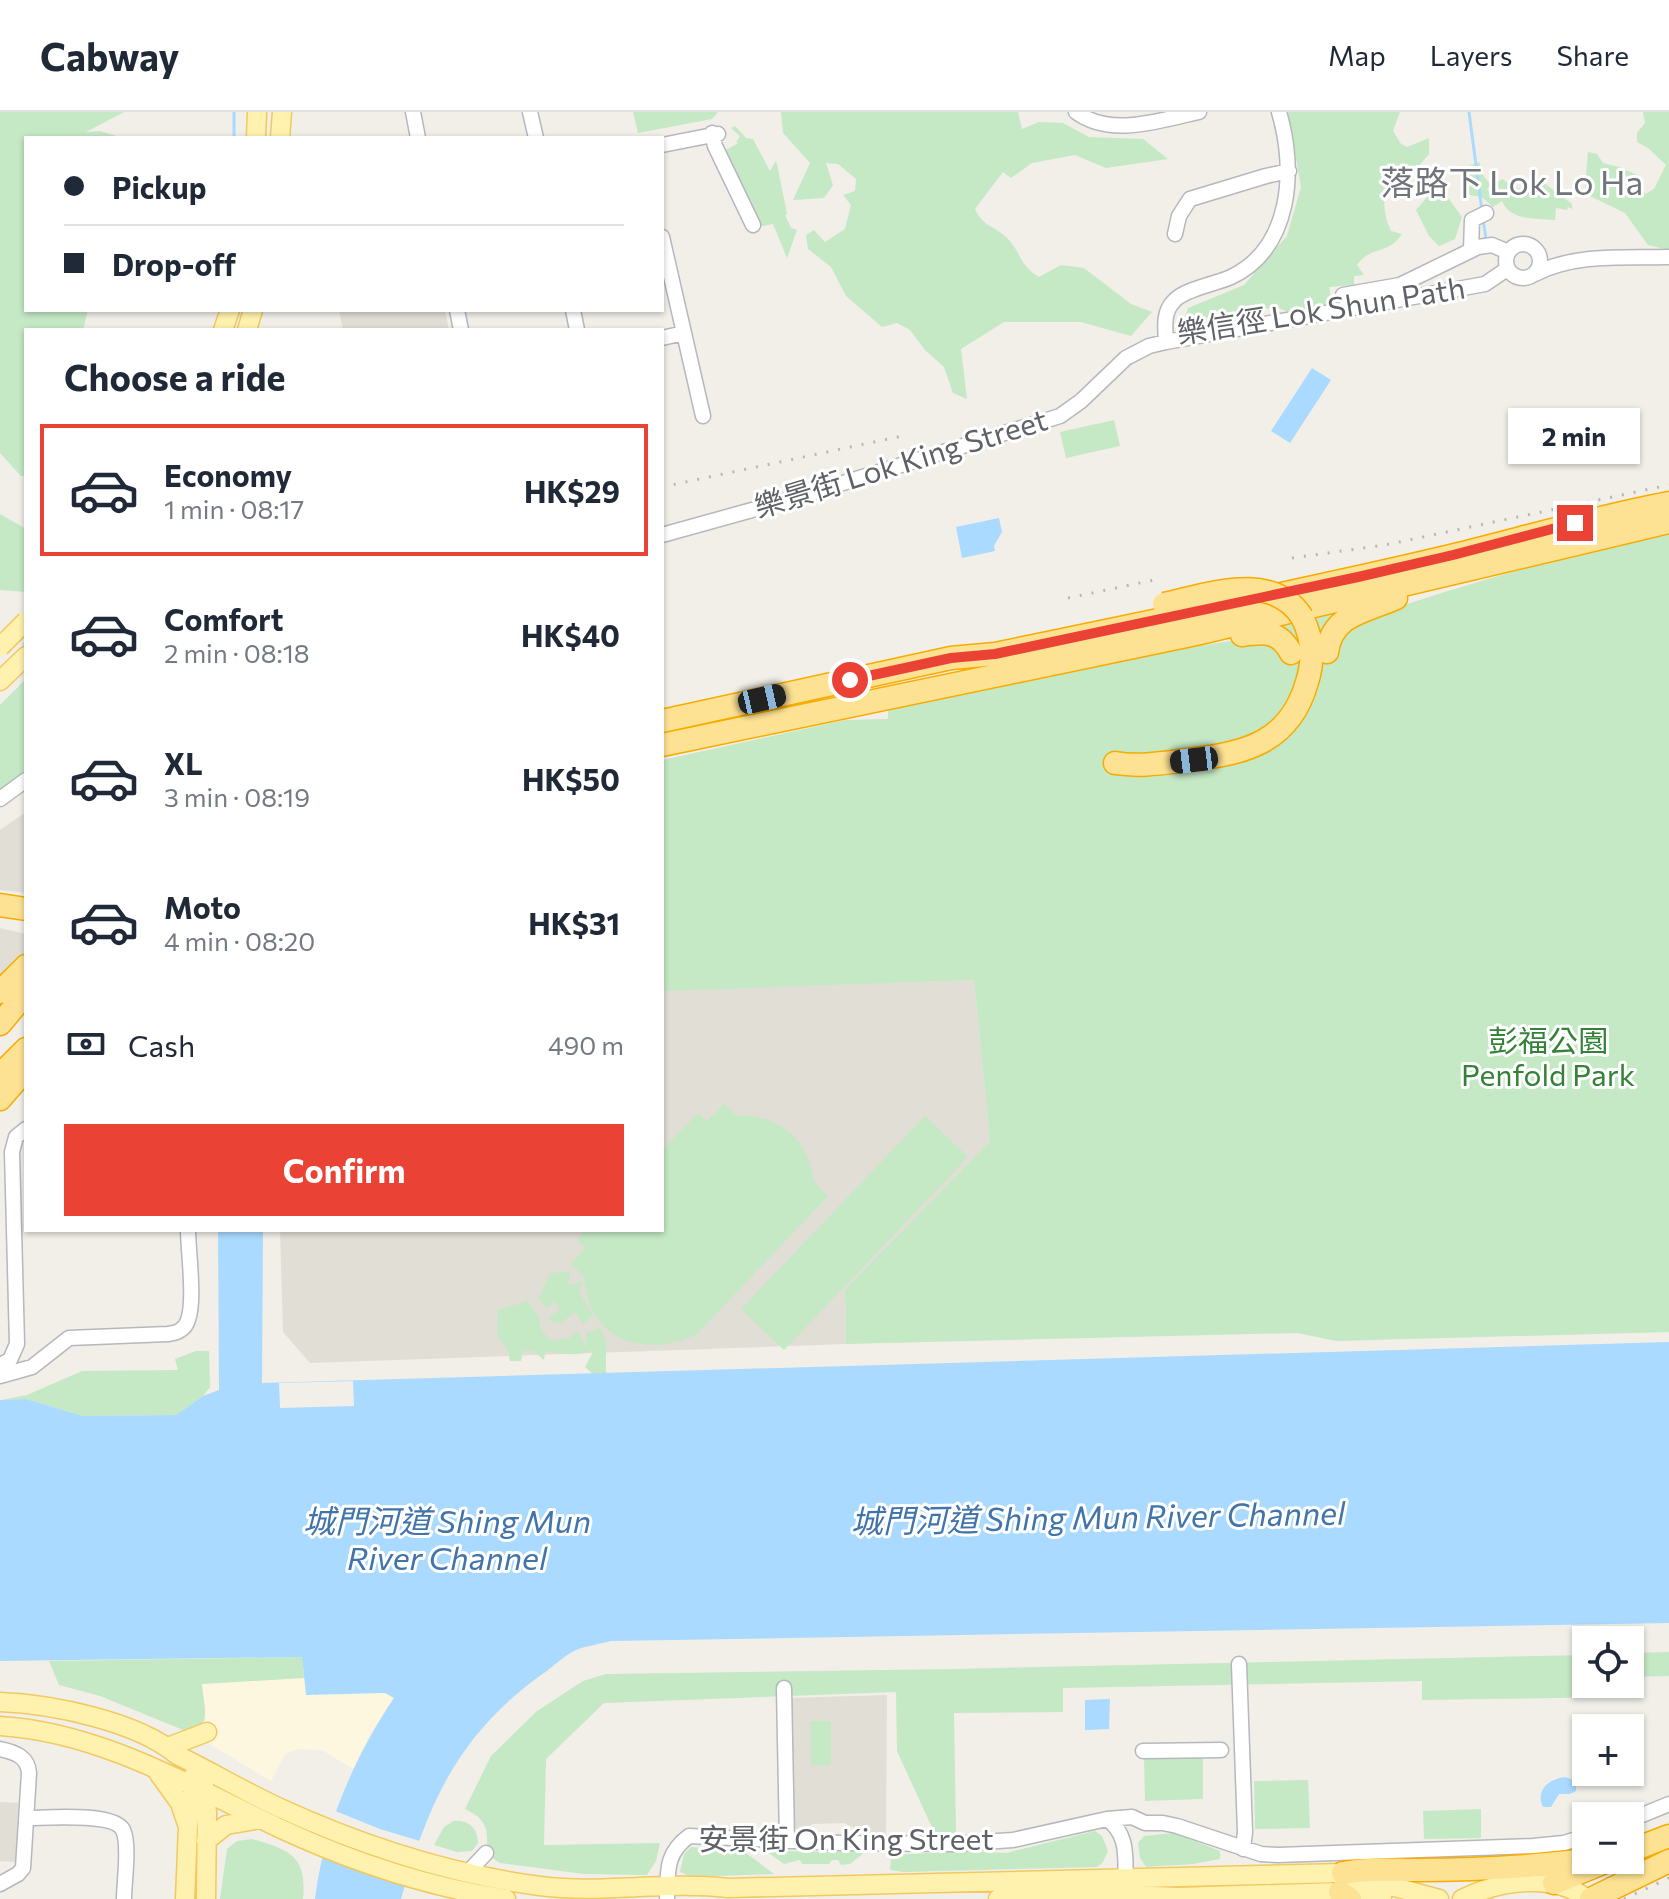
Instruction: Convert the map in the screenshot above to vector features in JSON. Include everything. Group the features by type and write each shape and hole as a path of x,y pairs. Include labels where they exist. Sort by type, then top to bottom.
{"highway":[{"path":"664,721 951,658 995,654 1358,577 1669,503"},
{"path":"664,745 1196,634 1669,522"},
{"path":"1327,652 1329,636 1337,624 1433,580"},
{"path":"951,658 992,641 1235,590 1262,589 1289,602 1299,611 1312,649 1310,672 1302,698 1281,728 1262,743 1220,757 1140,766 1115,763"},
{"path":"1196,634 1229,636 1267,632 1278,636 1291,653"},
{"path":"0,905 24,909"},
{"path":"0,919 24,922"},
{"path":"0,992 24,968"},
{"path":"0,1024 24,995"},
{"path":"0,1075 24,1051"},
{"path":"0,1099 24,1071"},
{"path":"1644,1846 1669,1836"},
{"path":"1589,1899 1669,1861"},
{"path":"1344,1888 1371,1868 1383,1887 1527,1866 1572,1864"},
{"path":"1554,1883 1572,1872"}],"main road":[{"path":"256,136 257,112"},
{"path":"280,136 282,112"},
{"path":"0,647 24,623"},
{"path":"0,681 24,657"},
{"path":"0,1702 53,1707 103,1720 168,1747 260,1798 315,1833"},
{"path":"0,1726 45,1731 91,1743 263,1819 374,1847 423,1871 506,1899"},
{"path":"168,1747 207,1732"},
{"path":"199,1766 206,1841 206,1899"},
{"path":"155,1769 180,1803 188,1827"},
{"path":"185,1899 188,1827 199,1789"},
{"path":"206,1841 226,1825 263,1819"},
{"path":"423,1871 471,1874 542,1886 670,1895 871,1885 1119,1891 1344,1888"},
{"path":"1450,1899 1462,1899 1486,1888 1554,1883 1589,1899"},
{"path":"1383,1887 1439,1899"},
{"path":"998,1899 1119,1891 1176,1898 1344,1888"}],"street":[{"path":"413,112 418,136"},
{"path":"530,112 536,136"},
{"path":"1076,112 1091,121 1107,125 1131,125 1199,112"},
{"path":"1175,234 1179,216 1190,199 1289,171 1280,118 1271,112"},
{"path":"664,145 715,134 715,146 753,225"},
{"name":"樂信徑 Lok Shun Path","path":"1289,171 1281,217 1262,252 1251,265 1232,276 1180,295 1171,303 1165,320 1166,342 1485,284 1507,269"},
{"path":"1471,250 1472,220 1486,213"},
{"name":"樂信徑 Lok Shun Path","path":"1343,295 1400,285 1471,250 1492,245 1508,252"},
{"name":"樂信徑 Lok Shun Path","path":"1533,247 1516,245 1505,258 1507,269 1520,279 1535,274"},
{"path":"664,246 703,416"},
{"path":"1533,247 1586,259"},
{"path":"1533,247 1540,260 1535,274"},
{"path":"1535,274 1556,265 1586,259 1669,257"},
{"path":"664,338 684,333"},
{"name":"樂景街 Lok King Street","path":"664,534 1060,416 1081,401 1126,358 1149,346 1166,342"},
{"path":"0,799 24,781"},
{"path":"0,1365 10,1360 17,1344 12,1152 16,1137 24,1131"},
{"path":"0,1376 32,1367 69,1338 180,1331 188,1320 191,1306 188,1232"},
{"path":"1239,1664 1243,1849"},
{"path":"784,1688 787,1841"},
{"path":"0,1749 17,1754 28,1765 23,1868 0,1884"},
{"path":"1143,1751 1221,1750"},
{"path":"1644,1814 1669,1804"},
{"name":"安景街 On King Street","path":"670,1895 669,1865 674,1849 689,1836 922,1844 1013,1840 1107,1819 1132,1817 1145,1823 1177,1826 1261,1854 1278,1855 1415,1852 1533,1846 1572,1840"},
{"path":"26,1818 104,1819 117,1823 123,1830 125,1841 124,1899"},
{"path":"1107,1819 1115,1825 1125,1843"},
{"path":"1119,1891 1125,1843 1145,1823"},
{"path":"471,1874 473,1867 486,1853"}],"shaded area":[{"path":"339,312 445,312 449,328 343,328"},
{"path":"24,813 24,893 0,890 0,830"},
{"path":"0,928 24,934 24,955 0,980"},
{"path":"974,980 990,1141 845,1289 846,1344 310,1363 283,1332 280,1232 664,1232 664,990"},
{"path":"317,1647 394,1698 370,1734 353,1769 322,1750 298,1749 285,1754 271,1781 193,1734 206,1721 201,1684 304,1678"},
{"path":"887,1695 886,1836 865,1833 844,1823 812,1824 806,1830 788,1828 788,1698"},
{"path":"0,1802 18,1803 16,1862 0,1861"}],"green space":[{"path":"0,112 124,112 86,132 100,131 116,136 24,136 24,312 88,312 84,328 24,328 24,476 0,453"},
{"path":"633,112 718,112 712,119 638,133"},
{"path":"781,112 1018,112 1022,129 1039,122 1063,123 1089,137 1143,139 1168,159 1106,168 1075,155 1032,163 1011,178 1003,172 975,209 986,223 1007,238 1028,268 1039,277 1061,265 1084,268 1131,304 1152,312 1131,336 1081,322 1004,322 961,349 967,399 953,393 944,367 925,350 910,330 897,323 882,327 846,296 831,267 808,249 806,235 814,230 825,242 845,229 851,205 843,195 855,191 856,179 838,164 826,163 833,185 824,198 793,200 810,163 783,133"},
{"path":"1288,112 1400,112 1393,131 1401,144 1407,147 1429,138 1429,154 1408,179 1407,189 1398,186 1406,174 1399,171 1386,191 1384,207 1388,223 1391,231 1402,234 1391,245 1362,259 1357,265 1364,275 1354,276 1354,285 1329,287 1334,311 1301,318 1277,307 1210,318 1205,328 1194,330 1181,327 1188,308 1244,285 1287,236 1301,187"},
{"path":"1643,112 1669,112 1669,250 1648,245 1625,213 1588,195 1585,186 1588,152 1597,154 1603,163 1639,176 1645,194 1654,189 1666,165 1637,142 1637,133 1645,123"},
{"path":"735,126 746,138 753,139 770,171 776,161 785,215 791,228 797,230 787,258 773,224 751,228 726,150 738,143 740,136 731,128"},
{"path":"1479,162 1484,177 1491,184 1487,189 1489,192 1496,189 1496,182 1503,179 1521,188 1540,180 1572,204 1572,209 1556,208 1555,220 1532,218 1511,212 1502,201 1493,207 1482,197 1463,194 1462,169"},
{"path":"1429,195 1449,199 1462,217 1455,239 1439,246 1429,236 1416,210"},
{"path":"1114,420 1120,446 1066,458 1060,432"},
{"path":"0,514 24,528 24,592 0,590"},
{"name":"彭福公園 Penfold Park","path":"1669,535 1669,1332 1336,1341 1297,1333 846,1344 845,1289 990,1141 974,980 664,991 664,760 845,720 888,719 888,709 1171,650 1251,638 1251,629 1364,604 1368,617 1593,551"},
{"path":"24,681 24,774 0,792 0,705"},
{"path":"724,1104 737,1116 759,1118 780,1125 803,1148 816,1182 828,1196 697,1334 658,1345 622,1339 608,1330 596,1316 588,1299 584,1277 571,1264 585,1248 577,1239 583,1232 664,1232 664,1148 698,1113 707,1121"},
{"path":"925,1116 968,1157 784,1350 741,1309"},
{"path":"570,1272 568,1284 579,1283 583,1279 579,1292 593,1315 583,1324 575,1312 561,1323 550,1321 550,1316 560,1310 555,1301 547,1308 538,1299 550,1273"},
{"path":"528,1301 549,1340 566,1340 578,1331 586,1347 586,1333 600,1328 606,1340 606,1373 594,1375 585,1367 592,1350 574,1354 545,1352 544,1360 533,1351 523,1351 521,1361 510,1361 508,1351 497,1335 498,1310"},
{"path":"196,1351 209,1351 210,1387 203,1396 176,1415 83,1416 26,1399 1,1400 27,1395 82,1371 178,1370 175,1359"},
{"path":"1669,1652 1669,1676 1644,1677 1644,1653"},
{"path":"1572,1655 1572,1698 1422,1700 1422,1681 1063,1688 1063,1712 954,1713 956,1833 935,1834 897,1751 896,1692 604,1703 546,1759 544,1845 660,1843 656,1861 647,1875 584,1874 500,1863 489,1851 483,1823 465,1809 491,1756 537,1711 583,1681 606,1674"},
{"path":"302,1657 304,1678 202,1684 205,1705 203,1724 193,1734 100,1696 59,1685 49,1661"},
{"path":"810,1721 831,1721 831,1765 811,1765"},
{"path":"1203,1755 1203,1799 1145,1801 1144,1757"},
{"path":"1308,1780 1310,1828 1255,1829 1254,1781"},
{"path":"1481,1809 1481,1838 1424,1839 1423,1811"},
{"path":"453,1821 463,1821 474,1829 478,1843 472,1851 457,1852 434,1845 444,1827"},
{"path":"1095,1831 1102,1836 1108,1851 1097,1867 890,1870 891,1855 971,1851 1006,1853"},
{"path":"1175,1833 1220,1851 1220,1859 1146,1867 1140,1858 1138,1843 1144,1836"},
{"path":"252,1839 277,1847 294,1857 302,1873 303,1899 220,1899 227,1849 237,1841"},
{"path":"691,1847 745,1852 774,1874 692,1877 680,1872 684,1854"},
{"path":"766,1851 865,1852 850,1864 841,1865 838,1860 832,1860 829,1864 802,1864 800,1860 784,1864"}],"water":[{"path":"1312,368 1331,380 1290,443 1271,431"},
{"path":"999,518 1002,532 994,546 995,551 962,558 956,527"},
{"name":"城門河道 Shing Mun River Channel","path":"218,1232 263,1232 262,1383 1669,1342 1669,1623 611,1641 576,1650 562,1659 512,1698 467,1747 435,1802 401,1899 315,1899 333,1819 366,1744 394,1698 385,1693 306,1695 302,1657 0,1661 0,1400 26,1399 83,1416 176,1415 203,1396 219,1390"},
{"path":"1110,1699 1109,1729 1085,1730 1085,1700"},
{"path":"1565,1777 1572,1780 1576,1791 1559,1794 1551,1807 1543,1807 1542,1791 1554,1780"}],"pier":[{"path":"353,1381 354,1406 280,1408 279,1383"},
{"path":"333,1810 423,1842 410,1884 319,1853"}],"waterway":[{"path":"234,112 234,136"},
{"path":"1469,112 1482,211"},
{"path":"1483,219 1486,239"}],"railway":[{"path":"664,487 907,435"},
{"path":"1292,558 1385,545 1669,485"},
{"path":"1068,598 1159,579"},
{"path":"0,635 24,630"},
{"path":"0,649 24,644"},
{"path":"1624,1899 1669,1878"}],"district":[{"name":"落路下 Lok Lo Ha","path":"1512,183"}],"route":[{"path":"850,680 951,658 995,654 1358,577 1575,523"}]}
